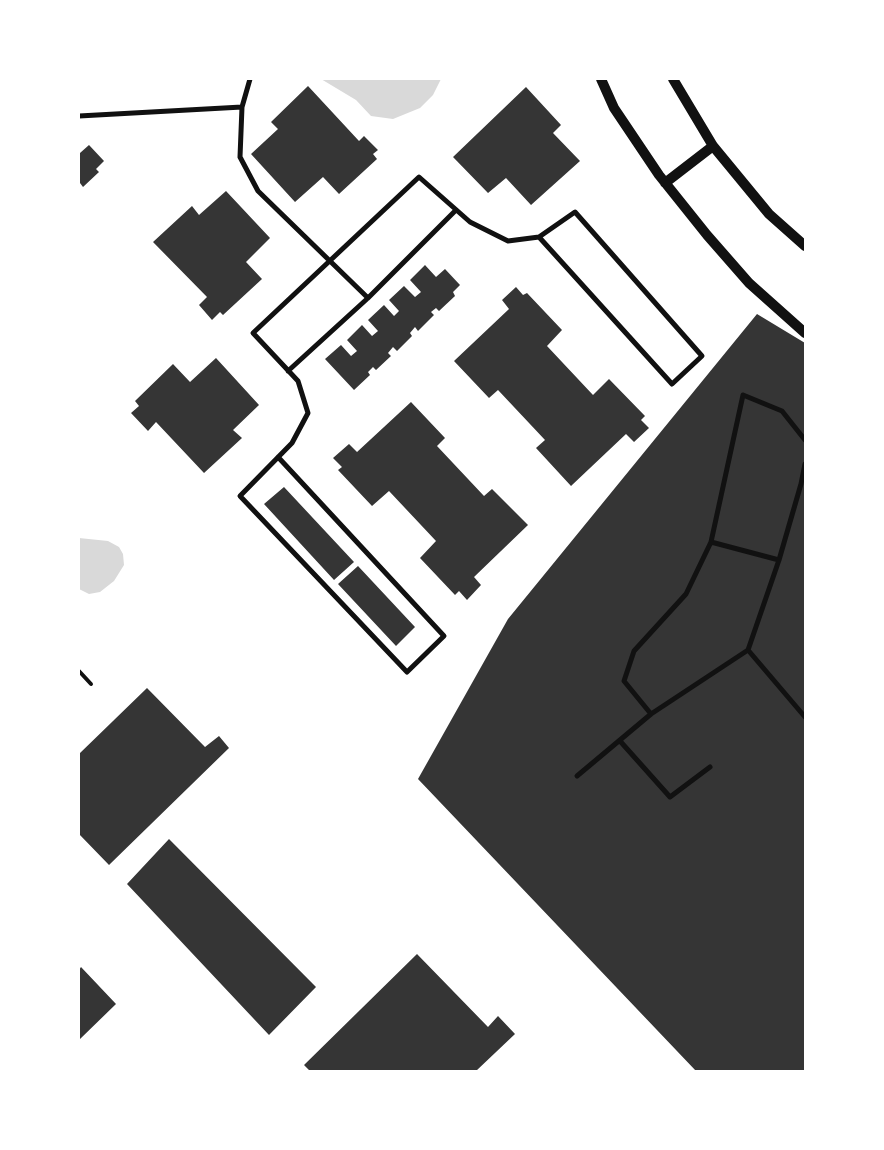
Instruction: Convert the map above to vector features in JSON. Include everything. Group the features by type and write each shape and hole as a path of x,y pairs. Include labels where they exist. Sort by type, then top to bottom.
{"main road":[{"path":"601,79 614,108 665,183 707,236 749,283 805,333"},
{"path":"673,79 713,146 769,214 805,246"},
{"path":"665,183 713,146"}],"street":[{"path":"250,79 242,107 240,157 258,191 368,298"},
{"path":"79,116 242,107"},
{"path":"278,457 444,636 407,672 240,496 278,457 292,443 308,414 298,381 254,333 420,177 470,222 508,241 538,238 575,212 702,356 672,384 538,238"},
{"path":"288,371 368,298 456,210"},
{"path":"651,714 624,681 626,674 634,651 686,594 711,542 743,395 782,411 805,440"},
{"path":"577,776 651,714 748,650 779,560 805,464"},
{"path":"711,542 779,560"},
{"path":"748,650 805,717"},
{"path":"620,740 670,798 710,767"}],"lane":[{"path":"79,671 91,684"}],"shaded area":[{"path":"321,79 441,79 433,95 420,108 393,119 371,116 356,100"},
{"path":"79,538 108,541 119,547 123,554 124,565 114,581 100,592 89,594 79,589"}],"building":[{"path":"308,86 359,141 364,136 378,150 373,154 377,159 339,194 323,177 295,202 251,154 278,129 271,122"},
{"path":"526,87 561,125 553,133 580,161 531,205 506,178 488,193 453,157"},
{"path":"89,145 104,161 96,169 99,172 83,187 79,184 79,152"},
{"path":"226,191 270,238 246,262 262,279 223,315 220,312 212,320 199,305 207,297 153,242 192,206 199,215"},
{"path":"425,265 436,277 445,269 460,285 453,292 455,296 439,311 436,308 431,312 434,315 418,331 415,327 410,333 412,336 397,351 393,347 388,353 391,356 376,370 373,367 368,372 370,375 354,390 325,359 341,345 351,356 357,351 347,340 362,325 372,336 378,331 368,320 384,305 394,316 399,311 389,300 404,286 415,297 421,292 410,280"},
{"path":"516,287 523,295 527,293 562,330 547,346 593,395 609,379 645,416 641,420 649,428 634,442 626,434 571,486 536,448 545,440 498,390 489,398 454,361 509,309 502,300"},
{"path":"757,314 805,343 805,1071 696,1071 418,779 508,619"},
{"path":"216,358 259,405 233,430 242,438 204,473 156,422 148,431 131,413 139,406 135,401 173,364 190,382"},
{"path":"411,402 445,438 437,446 484,496 492,489 528,525 474,577 481,585 467,600 459,591 455,595 420,558 436,541 389,491 372,506 338,470 342,467 333,458 349,444 357,452"},
{"path":"284,487 354,562 334,580 264,504"},
{"path":"358,566 415,627 396,646 338,584"},
{"path":"147,688 205,747 219,736 229,748 109,865 79,834 79,754"},
{"path":"169,839 316,987 269,1035 127,884"},
{"path":"417,954 488,1027 498,1016 515,1034 476,1071 310,1071 304,1065"},
{"path":"81,967 116,1004 79,1040 79,970"}]}
